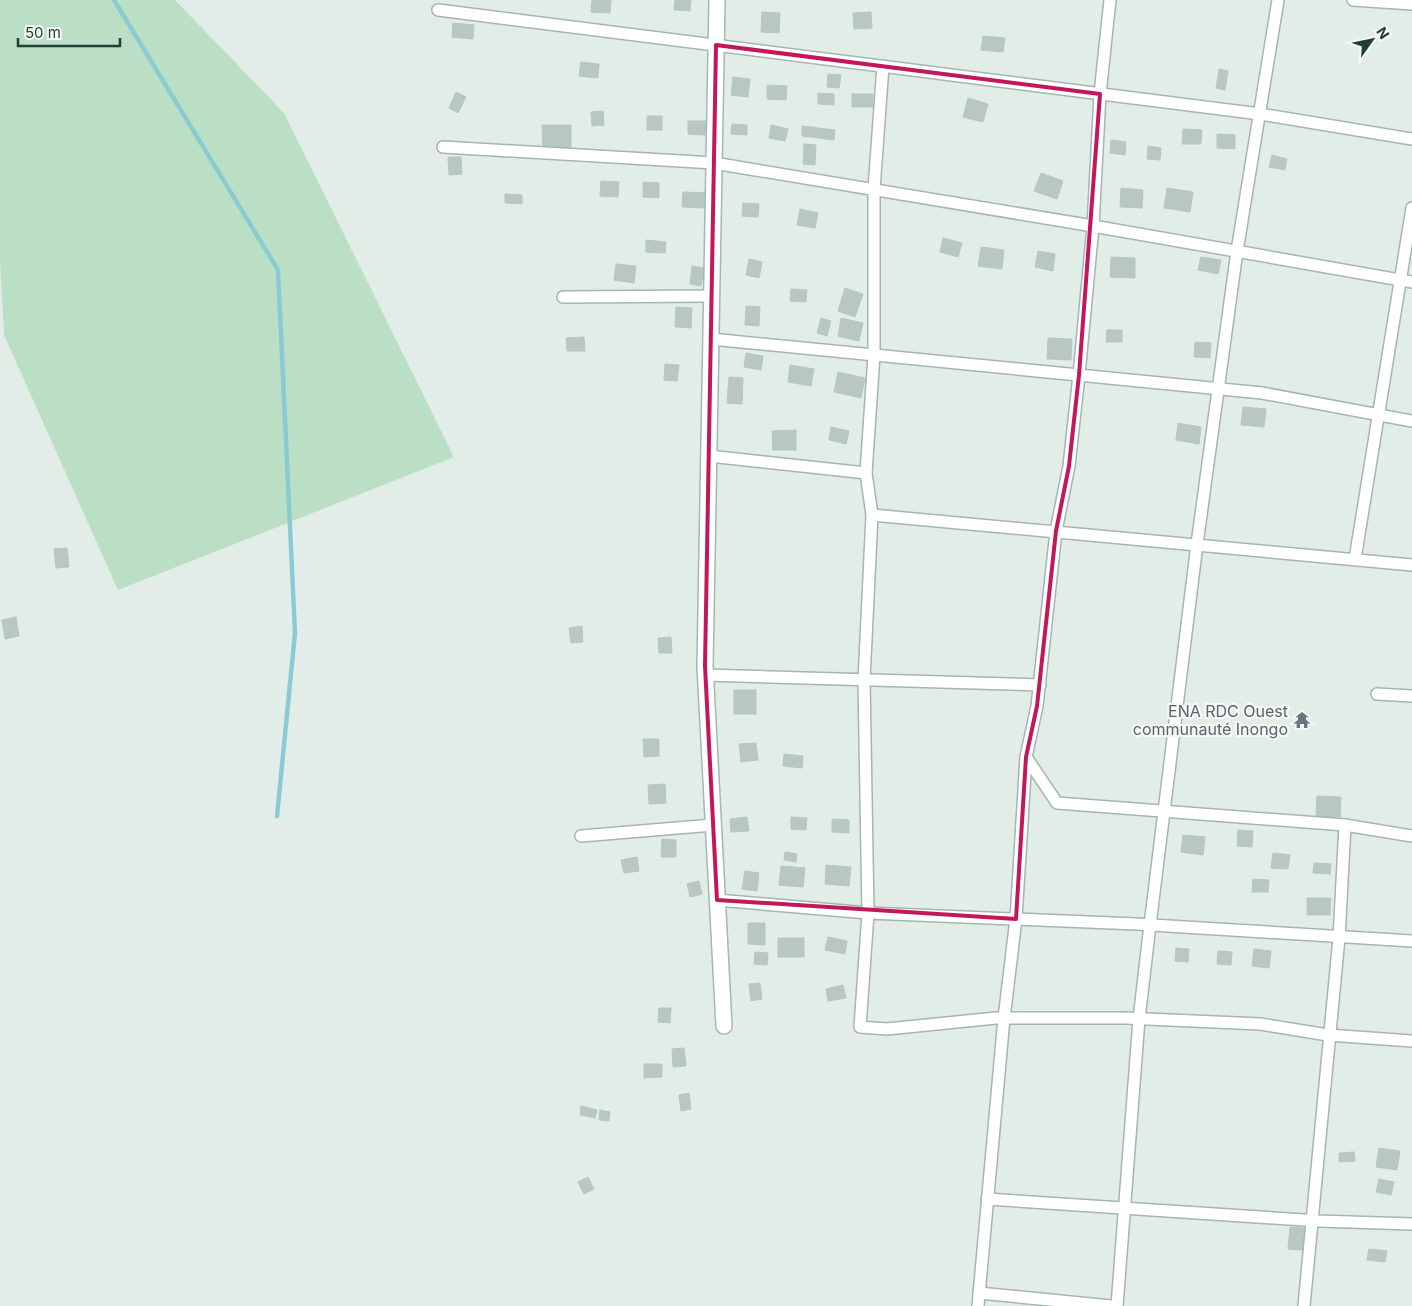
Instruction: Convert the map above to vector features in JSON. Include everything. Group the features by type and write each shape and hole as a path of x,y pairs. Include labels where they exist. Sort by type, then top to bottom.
{"street":[{"path":"717,0 706,675 724,1026"},
{"path":"978,1306 1004,1018 1016,919 1026,756 1037,706 1056,531 1069,466 1093,226 1100,94 1110,0"},
{"path":"1116,1306 1139,1018 1166,812 1197,544 1237,251 1278,0"},
{"path":"1354,0 1412,4"},
{"path":"438,10 1260,114 1412,139"},
{"path":"884,66 874,189 874,355 866,473 872,515 864,680 868,913 860,1027 887,1028 1004,1018 1139,1018 1260,1024 1328,1035 1412,1041"},
{"path":"443,147 714,163 1093,226 1407,282"},
{"path":"1355,559 1380,415 1407,282 1412,208"},
{"path":"563,297 712,296"},
{"path":"711,339 1262,393 1412,421"},
{"path":"709,456 866,473"},
{"path":"872,515 1412,565"},
{"path":"706,675 1040,685"},
{"path":"1377,694 1412,696"},
{"path":"1026,756 1058,803 1345,825 1412,836"},
{"path":"581,836 713,825"},
{"path":"1304,1306 1328,1035 1339,938 1345,825"},
{"path":"717,900 868,913 1150,925 1412,941"},
{"path":"987,1200 1312,1220 1412,1224"},
{"path":"978,1294 1111,1306"}],"highlighted area":[{"path":"716,45 1100,94 1079,375 1069,466 1056,531 1037,706 1026,757 1016,919 717,900 705,666"}],"green space":[{"path":"0,0 175,0 284,113 454,457 118,590 4,335 0,258"}],"building":[{"path":"592,0 611,0 610,13 591,12"},
{"path":"675,0 691,0 690,11 674,10"},
{"path":"762,12 780,13 779,33 761,32"},
{"path":"871,12 872,28 854,29 853,13"},
{"path":"453,23 474,25 473,39 452,37"},
{"path":"983,36 1005,38 1003,52 981,50"},
{"path":"581,62 599,64 598,78 579,76"},
{"path":"1219,69 1228,71 1225,90 1216,88"},
{"path":"828,74 841,75 839,88 827,87"},
{"path":"733,77 750,79 748,97 731,95"},
{"path":"767,85 787,86 786,100 767,99"},
{"path":"456,92 466,97 458,113 449,108"},
{"path":"818,93 834,94 834,105 818,104"},
{"path":"852,94 873,94 873,107 852,107"},
{"path":"968,98 988,104 983,122 963,117"},
{"path":"603,111 604,125 592,126 591,112"},
{"path":"647,116 662,116 662,130 647,130"},
{"path":"688,121 706,121 705,135 688,134"},
{"path":"732,124 747,125 747,135 731,134"},
{"path":"542,125 571,125 571,148 543,148"},
{"path":"771,125 788,129 785,141 769,138"},
{"path":"802,126 835,130 834,140 802,136"},
{"path":"1183,129 1202,130 1201,144 1182,144"},
{"path":"1217,134 1235,135 1235,149 1217,148"},
{"path":"1111,140 1126,142 1125,155 1110,153"},
{"path":"804,144 816,145 815,165 803,164"},
{"path":"1148,146 1161,148 1160,160 1147,159"},
{"path":"1272,155 1287,159 1285,170 1269,167"},
{"path":"448,157 461,157 462,174 449,175"},
{"path":"1041,173 1063,181 1057,199 1034,191"},
{"path":"601,181 619,182 618,197 600,196"},
{"path":"643,182 659,183 659,198 643,197"},
{"path":"1121,188 1143,190 1142,208 1120,207"},
{"path":"1167,188 1193,192 1190,212 1164,208"},
{"path":"683,192 707,193 706,208 682,207"},
{"path":"505,194 522,195 522,204 505,203"},
{"path":"743,203 759,204 758,217 742,216"},
{"path":"800,209 818,213 815,228 797,225"},
{"path":"943,238 962,243 958,257 940,252"},
{"path":"646,240 666,242 665,253 646,252"},
{"path":"981,247 1004,250 1002,269 978,266"},
{"path":"1038,251 1055,254 1053,271 1035,267"},
{"path":"1111,257 1135,258 1135,278 1110,277"},
{"path":"1201,257 1221,260 1218,274 1198,270"},
{"path":"749,259 762,262 759,278 746,275"},
{"path":"616,264 636,266 634,283 614,280"},
{"path":"692,266 704,268 701,286 690,284"},
{"path":"845,288 863,294 855,317 838,311"},
{"path":"791,289 807,290 806,302 790,301"},
{"path":"746,306 760,307 759,326 745,325"},
{"path":"676,307 692,308 691,328 675,327"},
{"path":"821,318 831,321 827,336 817,333"},
{"path":"841,318 863,323 859,341 838,336"},
{"path":"1107,330 1122,330 1122,342 1106,342"},
{"path":"584,337 585,351 567,351 566,338"},
{"path":"1048,338 1072,339 1071,360 1047,359"},
{"path":"1195,342 1211,343 1210,358 1194,357"},
{"path":"746,353 763,356 761,370 744,367"},
{"path":"665,364 679,365 677,381 664,380"},
{"path":"790,365 814,369 811,386 788,382"},
{"path":"838,372 865,378 861,398 834,392"},
{"path":"729,377 743,378 742,404 727,403"},
{"path":"1243,407 1266,409 1264,427 1241,425"},
{"path":"1178,423 1201,427 1199,444 1176,440"},
{"path":"831,427 849,431 846,444 829,440"},
{"path":"796,430 796,450 773,450 772,431"},
{"path":"67,548 69,567 56,568 54,549"},
{"path":"16,617 19,636 5,639 2,620"},
{"path":"582,626 583,642 571,643 569,628"},
{"path":"671,637 672,653 659,653 658,638"},
{"path":"734,690 756,690 756,714 734,714"},
{"path":"643,739 659,739 659,756 644,757"},
{"path":"756,743 758,760 741,762 739,744"},
{"path":"784,754 803,756 802,768 783,766"},
{"path":"665,784 666,803 649,804 648,785"},
{"path":"1317,796 1341,797 1340,817 1316,816"},
{"path":"747,817 749,831 731,832 730,819"},
{"path":"791,817 807,818 806,830 791,829"},
{"path":"832,819 849,820 849,833 832,832"},
{"path":"1238,830 1253,831 1252,847 1237,846"},
{"path":"1183,835 1205,837 1203,855 1181,852"},
{"path":"662,839 676,840 676,857 661,857"},
{"path":"785,852 797,854 796,862 784,860"},
{"path":"1273,853 1290,855 1288,869 1271,868"},
{"path":"637,857 639,871 624,873 621,860"},
{"path":"1314,863 1331,864 1330,874 1313,873"},
{"path":"826,865 851,867 849,886 825,884"},
{"path":"781,866 805,868 803,887 779,885"},
{"path":"745,871 759,873 757,891 742,889"},
{"path":"1253,879 1269,880 1268,892 1252,892"},
{"path":"699,881 702,894 690,897 687,884"},
{"path":"1307,898 1331,898 1330,915 1307,915"},
{"path":"748,923 765,923 765,945 748,944"},
{"path":"828,937 847,941 845,954 825,950"},
{"path":"778,938 804,938 804,957 778,957"},
{"path":"1176,948 1189,949 1188,962 1175,961"},
{"path":"1254,949 1271,951 1269,968 1252,966"},
{"path":"1218,951 1232,952 1231,965 1217,964"},
{"path":"755,952 768,953 767,965 754,964"},
{"path":"760,983 762,999 751,1001 749,984"},
{"path":"843,985 846,998 828,1001 826,989"},
{"path":"659,1008 671,1008 670,1023 658,1022"},
{"path":"684,1048 686,1066 673,1067 672,1049"},
{"path":"644,1064 662,1064 662,1077 644,1078"},
{"path":"689,1093 691,1109 681,1111 679,1095"},
{"path":"581,1106 597,1110 595,1118 580,1115"},
{"path":"600,1110 610,1112 609,1121 599,1120"},
{"path":"1379,1148 1400,1151 1397,1170 1376,1167"},
{"path":"1354,1152 1355,1161 1339,1162 1339,1153"},
{"path":"588,1177 594,1189 584,1194 578,1182"},
{"path":"1379,1179 1394,1182 1391,1195 1376,1192"},
{"path":"1290,1227 1304,1228 1303,1250 1288,1249"},
{"path":"1369,1249 1387,1251 1385,1262 1367,1260"}],"waterway":[{"path":"114,0 278,270 295,633 277,816"}],"place":[{"name":"ENA RDC Ouest communauté Inongo","path":"1302,720"}]}
